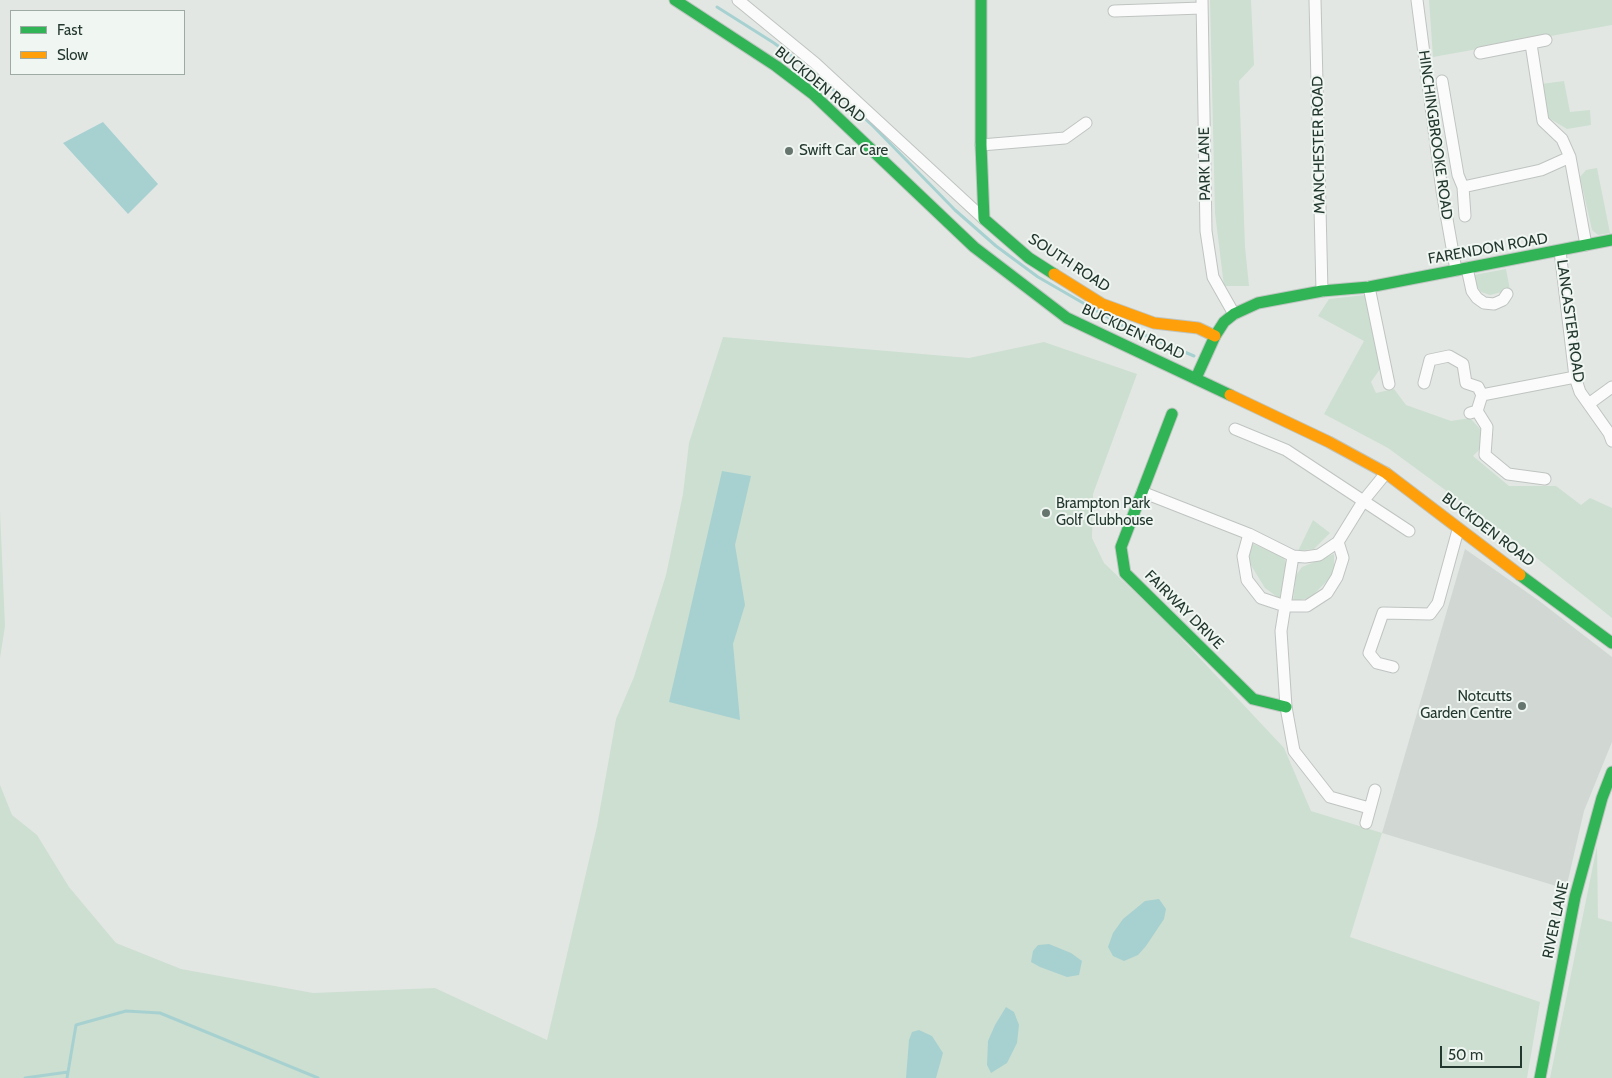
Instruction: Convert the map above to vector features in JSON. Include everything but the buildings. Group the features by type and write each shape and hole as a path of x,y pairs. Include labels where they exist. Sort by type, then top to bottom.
{"street":[{"name":"BUCKDEN ROAD","path":"675,0 729,34 812,94 867,143 974,247 1067,318 1329,442 1386,474 1415,493 1458,530 1530,580 1612,643"},
{"path":"738,0 814,63 984,219"},
{"path":"981,0 980,146 984,219"},
{"name":"MANCHESTER ROAD","path":"1315,0 1322,291"},
{"name":"HINCHINGBROOKE ROAD","path":"1417,0 1442,191 1462,269 1472,291 1484,303 1494,304 1503,300 1507,294"},
{"name":"PARK LANE","path":"1114,10 1202,4 1206,231 1213,277 1234,314"},
{"path":"1480,53 1546,40"},
{"path":"1531,44 1543,121 1562,139 1570,157 1586,245"},
{"path":"1442,81 1458,175 1463,187 1465,216"},
{"path":"980,146 1065,138 1086,123"},
{"path":"1463,187 1541,170 1570,157"},
{"name":"SOUTH ROAD","path":"984,219 1029,258 1102,304 1154,323 1198,328 1215,336"},
{"name":"FARENDON ROAD","path":"1196,378 1215,336 1224,322 1234,314 1258,303 1322,291 1369,287 1612,240"},
{"name":"LANCASTER ROAD","path":"1560,251 1575,377 1580,392 1590,403 1612,441"},
{"path":"1369,287 1389,384"},
{"path":"1424,383 1430,360 1449,356 1463,364 1466,383 1478,387 1482,395"},
{"path":"1482,395 1575,377"},
{"path":"1590,403 1612,387"},
{"path":"1482,395 1474,412 1487,427 1485,455 1508,474 1545,479"},
{"name":"FAIRWAY DRIVE","path":"1172,414 1121,546 1125,573 1253,699 1286,707"},
{"path":"1235,429 1286,450 1409,531"},
{"path":"1142,492 1249,534 1293,556 1319,555 1338,542 1364,500 1386,474"},
{"path":"1393,667 1377,662 1369,653 1383,613 1430,614 1438,603 1458,530"},
{"path":"1249,534 1243,556 1247,580 1261,598 1285,606 1307,606 1327,593 1337,577 1343,558 1338,542"},
{"path":"1293,556 1281,631 1286,707 1294,751 1330,796 1369,808"},
{"name":"RIVER LANE","path":"1540,1078 1575,897 1602,798 1612,772"},
{"path":"1366,823 1375,790"}],"shaded area":[{"path":"1465,549 1538,600 1612,657 1612,742 1584,811 1566,889 1382,833"}],"green space":[{"path":"1210,0 1251,0 1254,65 1239,81 1245,247 1249,286 1224,286 1215,213"},
{"path":"1429,0 1612,0 1612,25 1433,57"},
{"path":"1564,81 1570,112 1590,110 1591,125 1567,129 1547,117 1541,84"},
{"path":"1597,168 1610,233 1598,235 1592,230 1580,177 1586,170"},
{"path":"1506,269 1510,290 1490,295 1481,292 1476,285 1474,275"},
{"path":"1365,295 1380,369 1371,382 1376,393 1394,389 1406,405 1451,421 1470,418 1481,430 1480,449 1473,456 1509,486 1556,486 1581,505 1590,498 1612,508 1612,618 1519,544 1388,448 1324,414 1364,341 1318,316 1329,299"},
{"path":"723,337 969,358 1044,342 1137,374 1093,494 1092,538 1104,563 1165,621 1284,748 1311,811 1382,833 1350,937 1540,1002 1527,1078 0,1078 0,785 12,815 37,835 69,887 116,943 181,969 313,993 435,988 547,1040 597,826 616,719 634,677 666,575 683,494 689,443"},
{"path":"0,511 5,626 0,658"},
{"path":"1313,520 1330,533 1314,549 1298,551"},
{"path":"1251,543 1284,557 1286,564 1280,599 1265,588 1249,562"},
{"path":"1334,554 1334,574 1310,598 1293,601 1296,575 1302,567"},
{"path":"1597,846 1598,918 1612,922 1612,1078 1550,1078"}],"water":[{"path":"103,122 158,184 128,214 63,143"},
{"path":"722,471 751,476 735,545 745,605 733,644 740,720 669,702"},
{"path":"1159,899 1166,909 1164,919 1146,946 1138,955 1124,961 1113,956 1108,947 1113,933 1123,919 1145,901"},
{"path":"1049,944 1071,953 1082,961 1079,975 1067,977 1031,962 1033,951 1038,945"},
{"path":"1006,1007 1014,1012 1019,1025 1017,1043 1007,1063 991,1073 987,1065 988,1041"},
{"path":"919,1030 932,1036 943,1053 936,1078 906,1078 909,1040 912,1032"}],"waterway":[{"path":"717,7 774,43 816,74 873,126 955,210 996,246 1038,277 1123,326 1194,356"},
{"path":"67,1078 76,1025 126,1011 160,1013 318,1078"},
{"path":"25,1078 68,1072"}],"traffic: fast":[{"path":"675,0 776,66 813,94 974,247 1067,318 1230,395"},
{"path":"981,0 981,145 984,219 1029,258 1054,274"},
{"path":"1196,378 1215,336 1224,322 1234,314 1258,303 1322,291 1369,287 1612,240"},
{"path":"1172,414 1121,547 1125,573 1253,699 1286,707"},
{"path":"1520,575 1612,643"},
{"path":"1540,1078 1575,897 1602,798 1612,772"}],"traffic: slow":[{"path":"1054,274 1102,304 1154,323 1198,328 1215,336"},
{"path":"1230,395 1329,442 1386,473 1520,575"}],"place":[{"name":"Swift Car Care","path":"789,151"},
{"name":"Brampton Park Golf Clubhouse","path":"1046,513"},
{"name":"Notcutts Garden Centre","path":"1522,706"}]}
